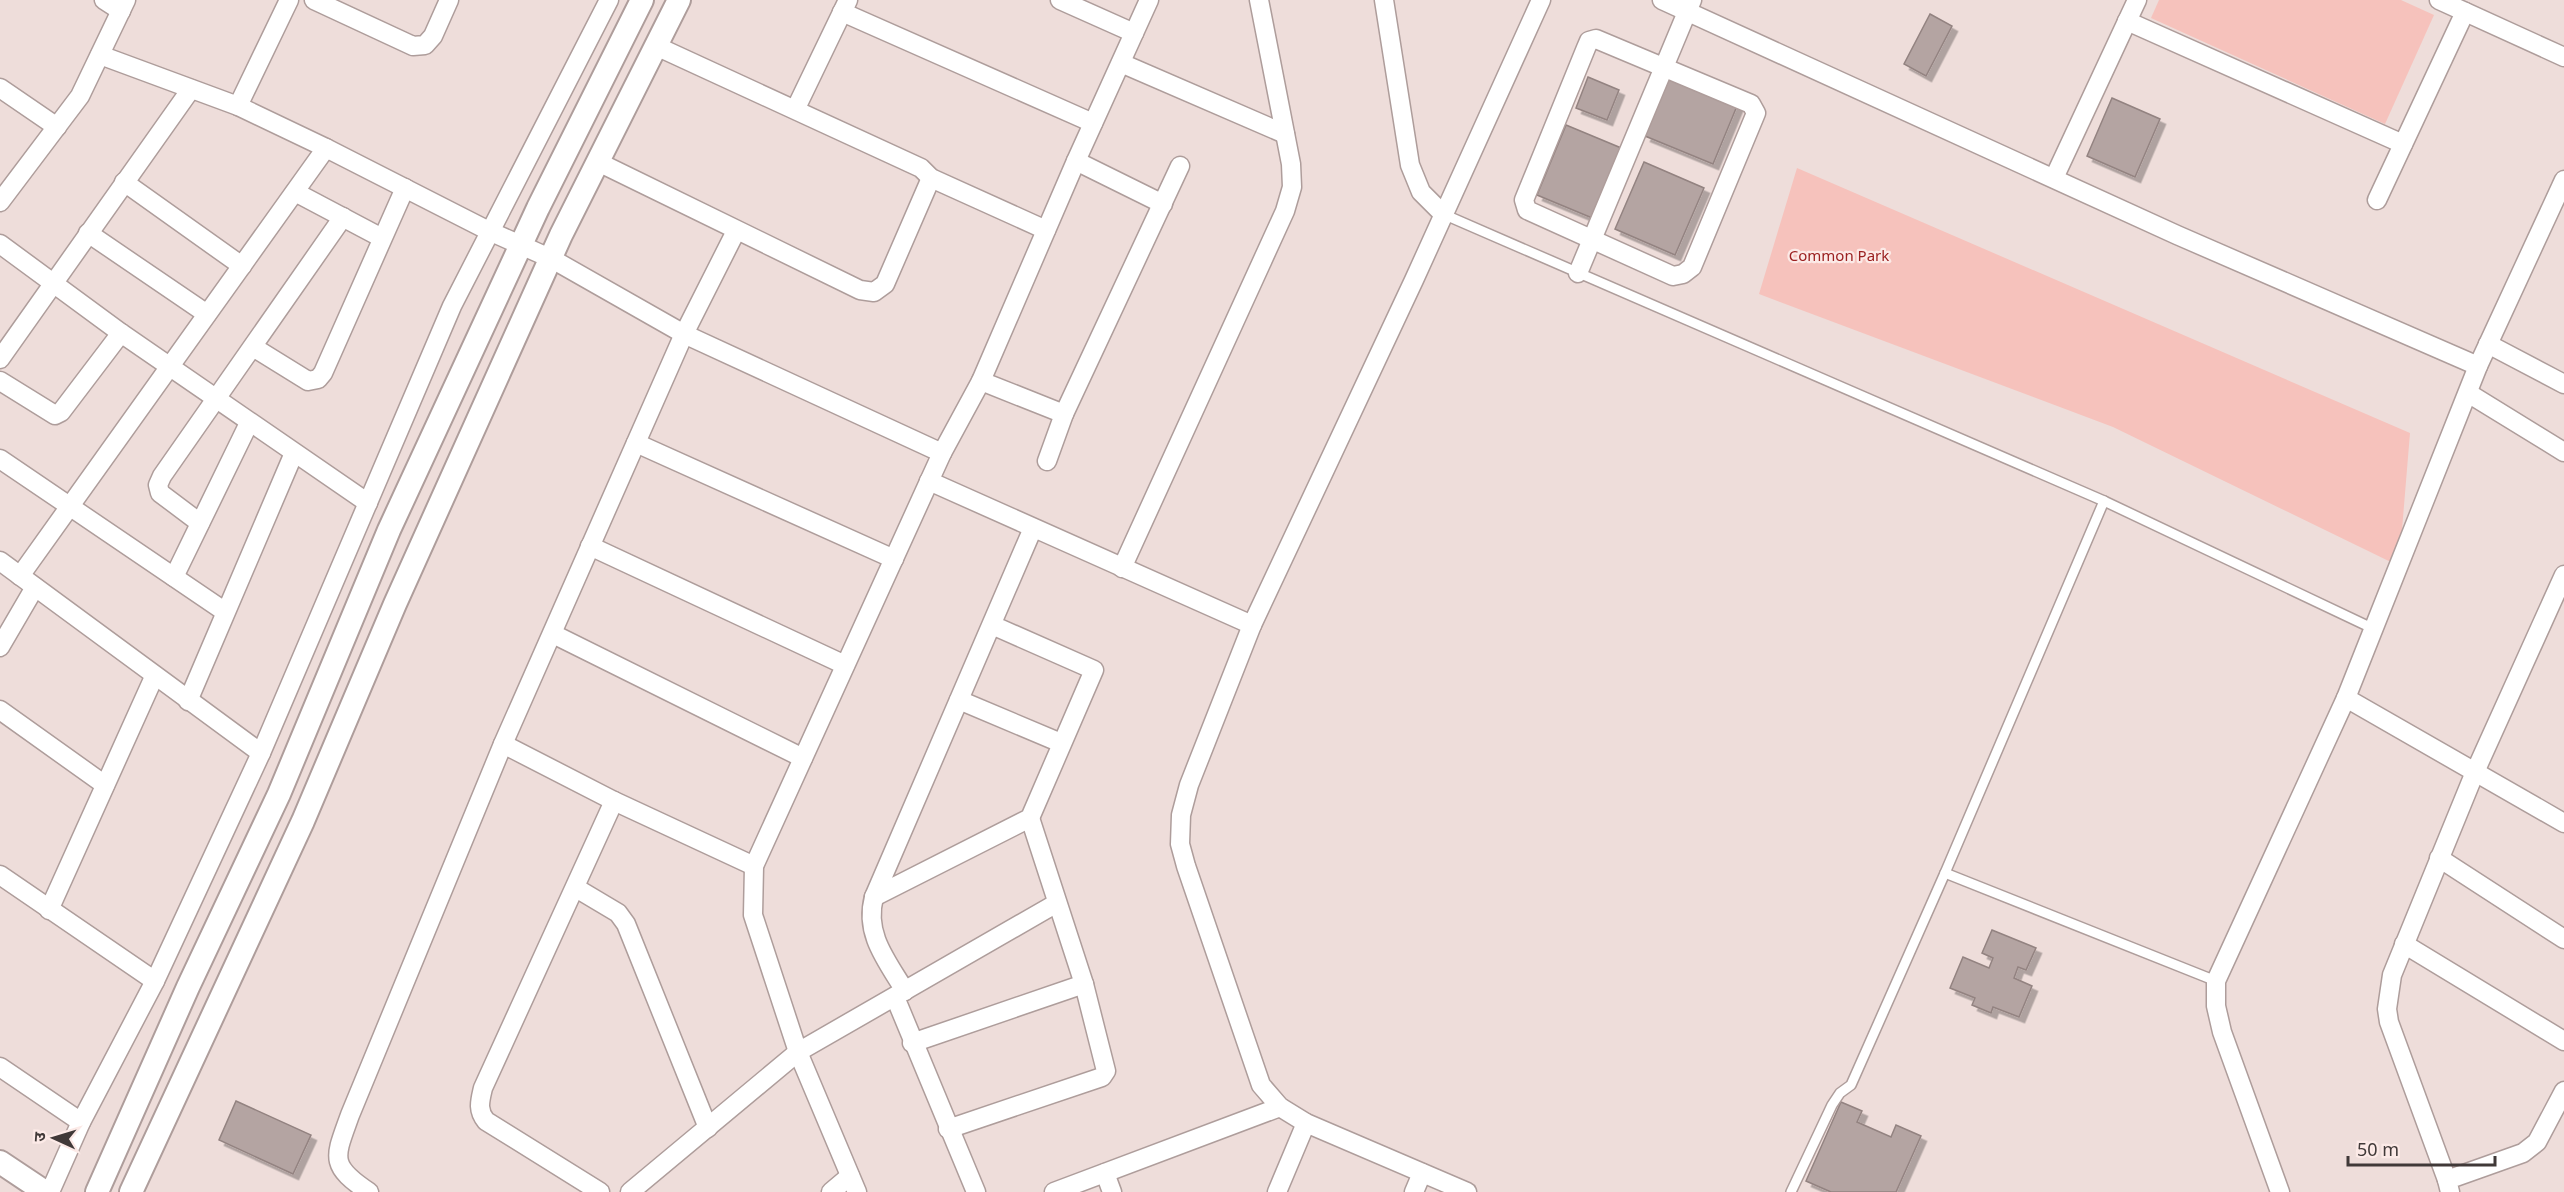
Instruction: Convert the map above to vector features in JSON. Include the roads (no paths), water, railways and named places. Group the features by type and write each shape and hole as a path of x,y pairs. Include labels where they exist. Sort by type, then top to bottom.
{"street":[{"path":"0,202 80,96 124,5 104,0"},
{"path":"238,106 289,0"},
{"path":"314,0 413,46 425,45 433,36 449,0"},
{"path":"50,1192 81,1122 155,981 261,753 452,306 609,0"},
{"path":"97,1192 188,987 279,794 389,530 521,245 642,0"},
{"path":"131,1192 303,821 395,604 552,259 679,0"},
{"path":"1060,0 1134,33"},
{"path":"831,1192 854,1184 798,1053 753,915 754,866 942,453 981,381 1076,161 1149,0"},
{"path":"1122,568 1285,211 1292,187 1285,134 1259,0"},
{"path":"1384,0 1410,165 1421,192 1443,214"},
{"path":"1467,1192 1306,1123 1280,1107 1261,1085 1180,844 1180,815 1189,785 1252,625 1541,0"},
{"path":"1662,0 1690,5 2054,178 2478,366"},
{"path":"2054,178 2137,0"},
{"path":"2439,0 2564,57"},
{"path":"1578,273 1690,5"},
{"path":"796,108 845,6 1093,123"},
{"path":"2377,200 2465,12"},
{"path":"2127,21 2403,144"},
{"path":"1596,39 1663,67 1751,104 1756,113 1692,267 1683,274 1673,276 1527,210 1524,200 1589,41 1596,39"},
{"path":"656,46 796,108 921,168 931,178 1046,230"},
{"path":"100,55 238,106 489,231 552,259 684,334 942,453"},
{"path":"1120,63 1285,134"},
{"path":"0,88 57,127"},
{"path":"0,359 190,89"},
{"path":"0,647 28,582 71,506 326,148"},
{"path":"1076,161 1163,204"},
{"path":"598,162 860,290 874,292 885,284 931,178"},
{"path":"1047,461 1064,414 1180,166"},
{"path":"2280,1192 2222,1032 2216,1006 2216,981 2346,698 2478,366 2564,180"},
{"path":"124,182 242,266"},
{"path":"254,347 308,381 318,379 323,373 405,188"},
{"path":"295,192 382,238"},
{"path":"200,523 165,500 158,485 162,476 343,217"},
{"path":"356,1189 341,1171 339,1147 503,744 684,334 736,231"},
{"path":"88,233 207,314"},
{"path":"0,244 121,333 368,503"},
{"path":"0,381 55,415 61,412 121,333"},
{"path":"2488,344 2564,384"},
{"path":"981,381 1064,414"},
{"path":"2468,393 2564,452"},
{"path":"174,577 249,423"},
{"path":"636,444 894,559"},
{"path":"188,701 224,612 294,453"},
{"path":"0,459 224,612"},
{"path":"929,481 1252,625"},
{"path":"976,1192 912,1043 900,994 873,937 870,924 874,897 1033,528"},
{"path":"590,546 845,665"},
{"path":"0,561 154,677 261,753"},
{"path":"2562,583 2475,772 2439,858 2392,975 2387,1009 2389,1022 2448,1186 2523,1154 2537,1142 2564,1091"},
{"path":"948,1128 1102,1077 1106,1071 1106,1060 1084,984 1030,818 1094,670 992,625"},
{"path":"552,634 803,758"},
{"path":"49,910 154,677"},
{"path":"2346,698 2564,823"},
{"path":"959,700 1061,743"},
{"path":"0,710 105,785"},
{"path":"503,744 614,801 754,866"},
{"path":"600,1192 486,1121 480,1114 483,1088 614,801"},
{"path":"874,897 1030,818"},
{"path":"2439,858 2564,939"},
{"path":"0,875 155,981"},
{"path":"576,888 618,913 626,924 708,1128"},
{"path":"630,1192 798,1053 1057,903"},
{"path":"2404,944 2564,1041"},
{"path":"912,1043 1084,984"},
{"path":"0,1066 81,1122"},
{"path":"1054,1192 1280,1107"},
{"path":"1277,1192 1306,1123"},
{"path":"0,1162 45,1192"},
{"path":"1105,1173 1112,1192"},
{"path":"1414,1192 1422,1173"}],"lane":[{"path":"1443,214 2104,501 2374,628"},
{"path":"1791,1192 1832,1105 1840,1093 1851,1085 1946,873 2104,501"},
{"path":"1946,873 2216,981"}],"park label":[{"name":"Common Park","path":"1839,256"}]}
